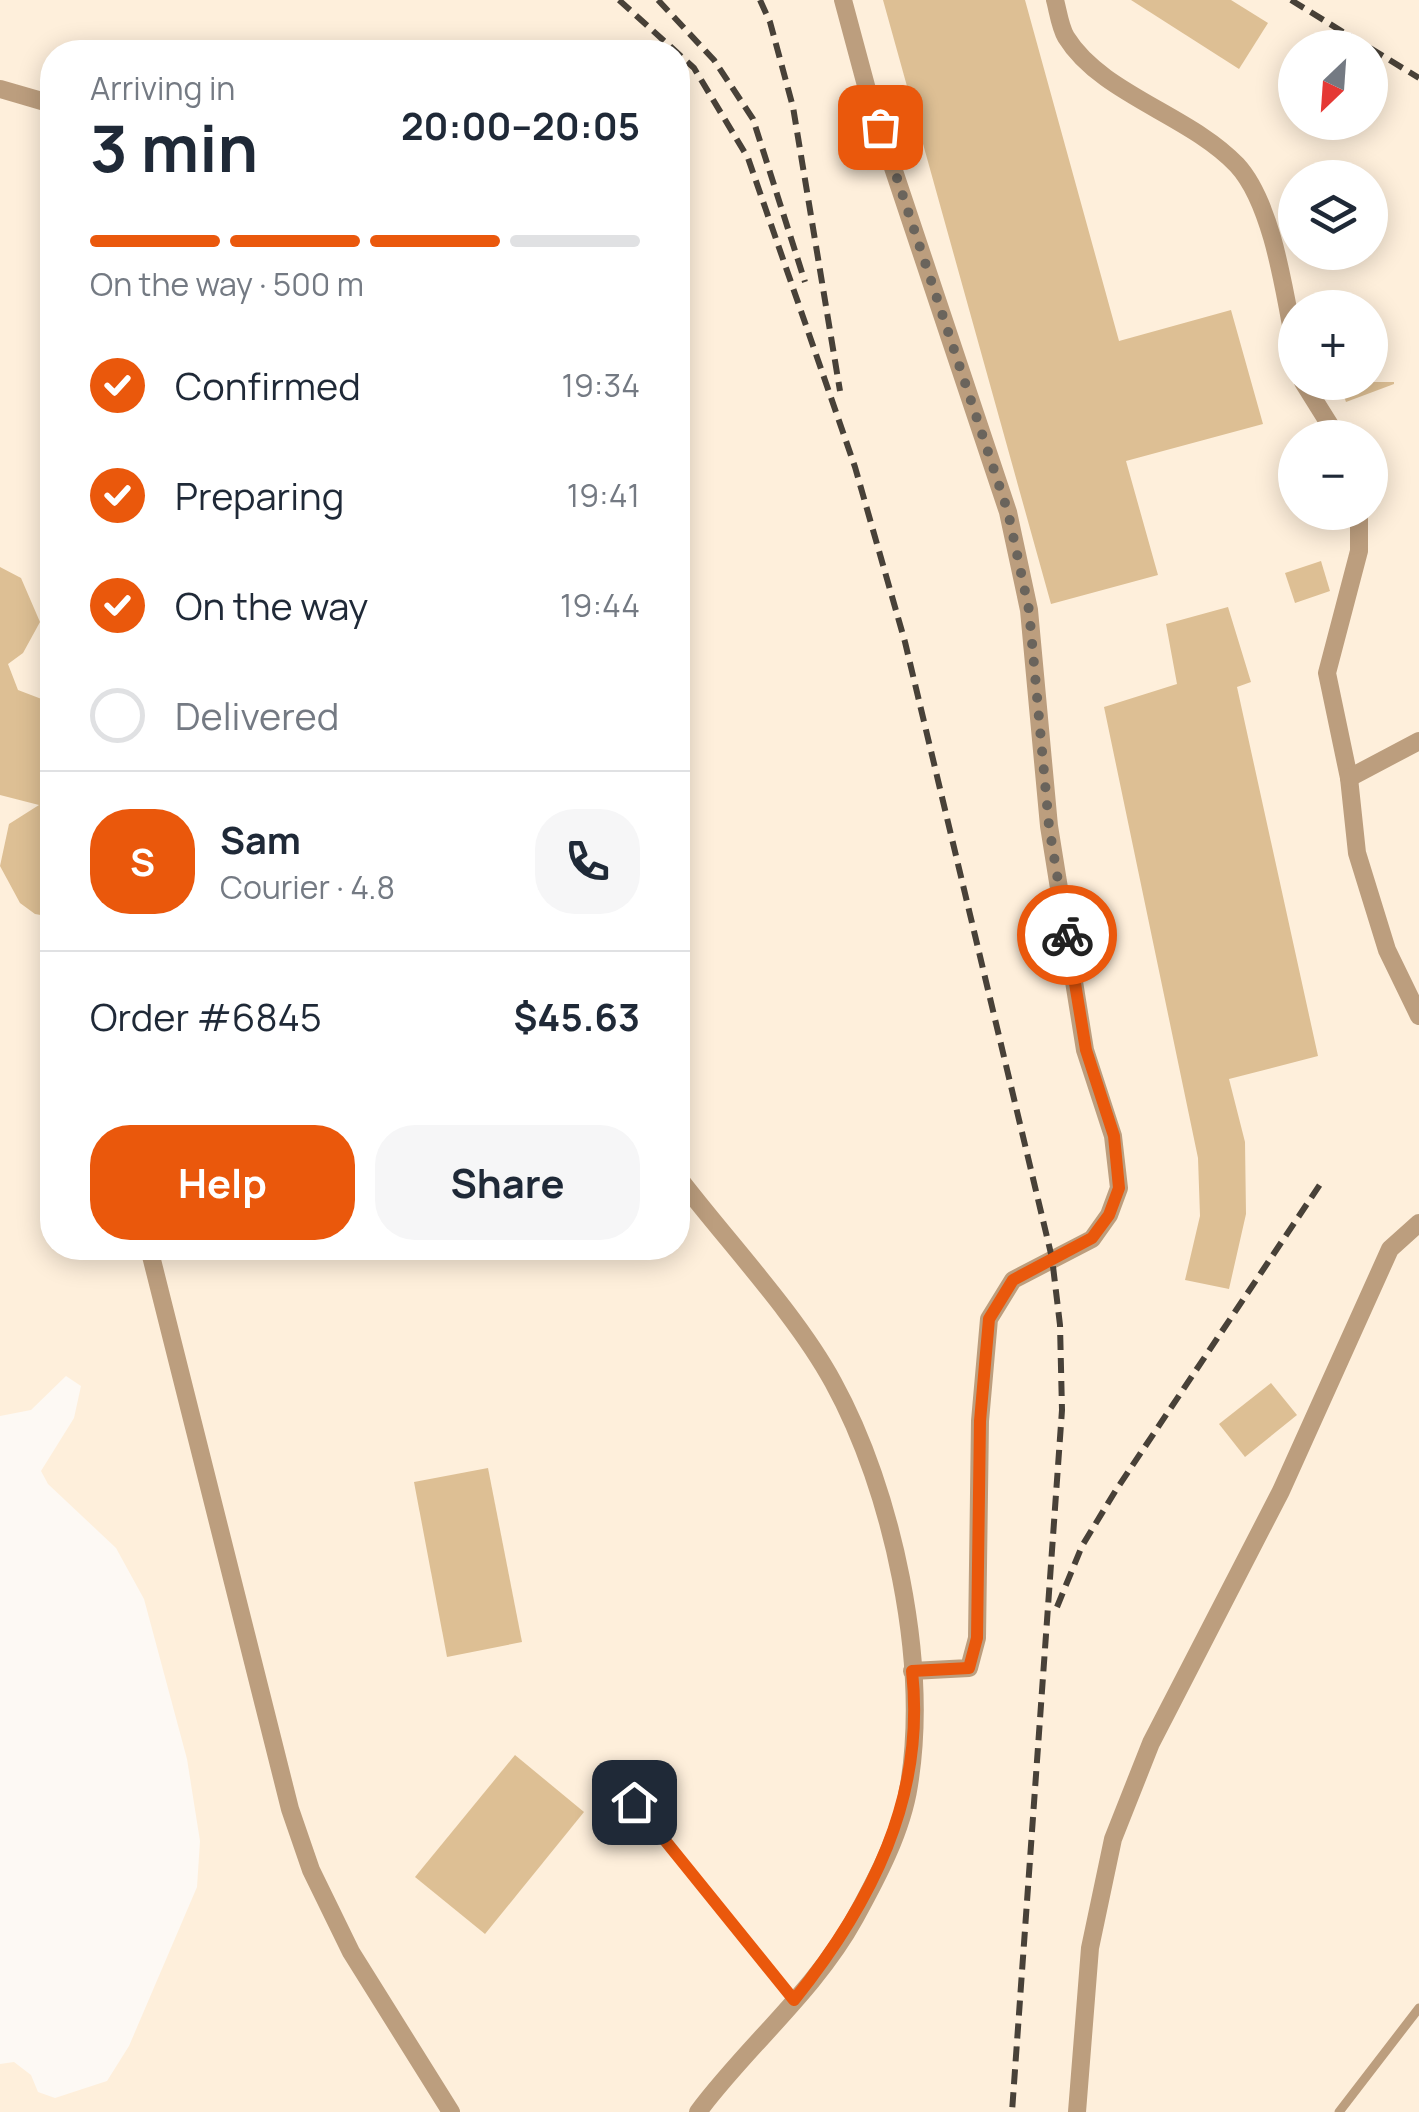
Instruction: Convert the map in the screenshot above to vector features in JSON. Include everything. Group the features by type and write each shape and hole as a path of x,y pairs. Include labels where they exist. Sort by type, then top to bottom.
{"street":[{"path":"843,0 868,92 1008,512 1029,610 1049,826 1082,1032 1114,1136 1119,1188 1109,1215 1092,1238 1013,1280 989,1319 980,1421 977,1638 969,1668 912,1671"},
{"path":"1055,0 1065,36 1094,68 1202,135 1240,168 1274,240 1284,290"},
{"path":"0,89 40,101"},
{"path":"1359,530 1359,551 1327,673 1349,778 1357,852 1387,950 1419,1016"},
{"path":"1349,778 1419,741"},
{"path":"690,1193 832,1380 860,1440 904,1601 916,1703 909,1788 889,1848 853,1922 794,2000 698,2112"},
{"path":"1077,2112 1090,1948 1114,1839 1151,1742 1281,1491 1390,1249 1419,1223"},
{"path":"153,1260 290,1808 311,1870 351,1952 451,2112"}],"lane":[{"path":"611,1774 794,2000"},
{"path":"1339,2112 1419,2008"}],"shaded area":[{"path":"0,0 1419,0 1419,2112 0,2112 0,2064 14,2062 31,2075 38,2092 55,2098 107,2081 129,2046 197,1887 200,1841 187,1759 144,1599 116,1548 48,1484 41,1471 74,1418 81,1386 66,1376 31,1410 0,1416"}],"building":[{"path":"883,0 1025,0 1119,341 1231,310 1263,424 1126,461 1158,575 1051,604"},
{"path":"1131,0 1231,0 1268,23 1239,69"},
{"path":"1321,561 1330,591 1295,603 1285,573"},
{"path":"0,567 21,578 40,622 23,653 8,664 18,690 40,698 40,915 20,903 0,866 9,824 39,805 0,795"},
{"path":"1228,607 1251,682 1237,687 1318,1056 1229,1079 1245,1142 1246,1214 1229,1289 1185,1280 1200,1216 1198,1158 1104,707 1177,684 1166,624"},
{"path":"1271,1383 1297,1415 1245,1457 1219,1424"},
{"path":"488,1468 522,1642 447,1657 414,1482"},
{"path":"515,1755 584,1812 485,1934 415,1877"}],"railway":[{"path":"619,0 663,40"},
{"path":"658,0 714,60 753,119 805,282"},
{"path":"760,0 770,22 793,107 840,391"},
{"path":"1291,0 1340,30"},
{"path":"1388,59 1419,78"},
{"path":"690,64 748,158 855,467 905,642 1052,1258 1060,1325 1062,1410 1012,2112"},
{"path":"1057,1607 1082,1546 1116,1490 1323,1180"}],"way so far":[{"path":"880,127 1008,512 1029,610 1049,826 1067,935"}],"route":[{"path":"634,1802 794,2000 853,1922 889,1848 909,1788 916,1703 912,1671 969,1668 977,1638 980,1421 989,1319 1000,1295 1013,1280 1092,1238 1109,1215 1119,1188 1114,1136 1086,1050 1067,935"}]}
